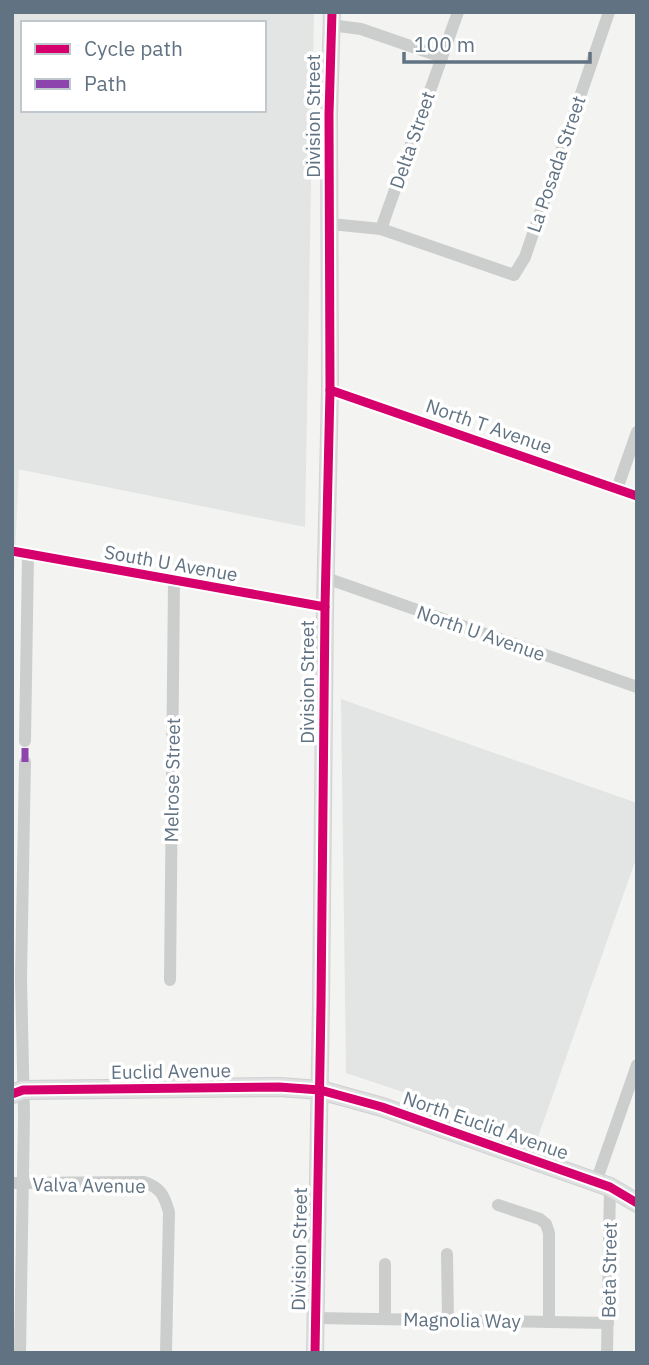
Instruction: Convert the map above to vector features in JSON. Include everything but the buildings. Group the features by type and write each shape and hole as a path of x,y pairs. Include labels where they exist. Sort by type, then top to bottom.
{"main road":[{"name":"Division Street","path":"315,1353 324,607 330,390 329,114 332,19"},
{"name":"Euclid Avenue","path":"16,1089 279,1087 320,1090"},
{"name":"North Euclid Avenue","path":"320,1090 429,1123 603,1185 637,1203"},
{"name":"North Euclid Avenue","path":"603,1185 637,1186"}],"street":[{"name":"Delta Street","path":"382,229 458,12"},
{"name":"La Posada Street","path":"382,229 514,275 525,257 609,12"},
{"path":"332,19 442,57"},
{"path":"331,224 382,229"},
{"name":"North T Avenue","path":"330,390 637,496"},
{"path":"617,489 637,432"},
{"name":"South U Avenue","path":"12,551 324,607"},
{"path":"25,741 28,555"},
{"name":"North U Avenue","path":"326,578 637,687"},
{"name":"Melrose Street","path":"170,980 174,581"},
{"path":"20,1353 16,1089 25,762"},
{"name":"Beta Street","path":"607,1353 603,1185 637,1065"},
{"name":"Valva Avenue","path":"18,1183 144,1182 164,1193 169,1212 166,1353"},
{"path":"498,1205 540,1219 547,1224 549,1322"},
{"path":"447,1254 448,1320"},
{"path":"385,1264 385,1319"},
{"name":"Magnolia Way","path":"315,1318 608,1323"}],"shaded area":[{"path":"12,12 314,12 305,527 12,468"},
{"path":"12,468 19,469 14,574 12,805"},
{"path":"341,699 637,803 637,856 538,1137 346,1073"}],"marked path":[{"path":"25,741 25,762"}],"cycle path":[{"path":"315,1353 330,390 329,114 332,12"},
{"path":"330,390 637,496"},
{"path":"12,551 325,607"},
{"path":"12,1094 23,1090 279,1087 320,1090 382,1107 610,1187 637,1203"}]}
